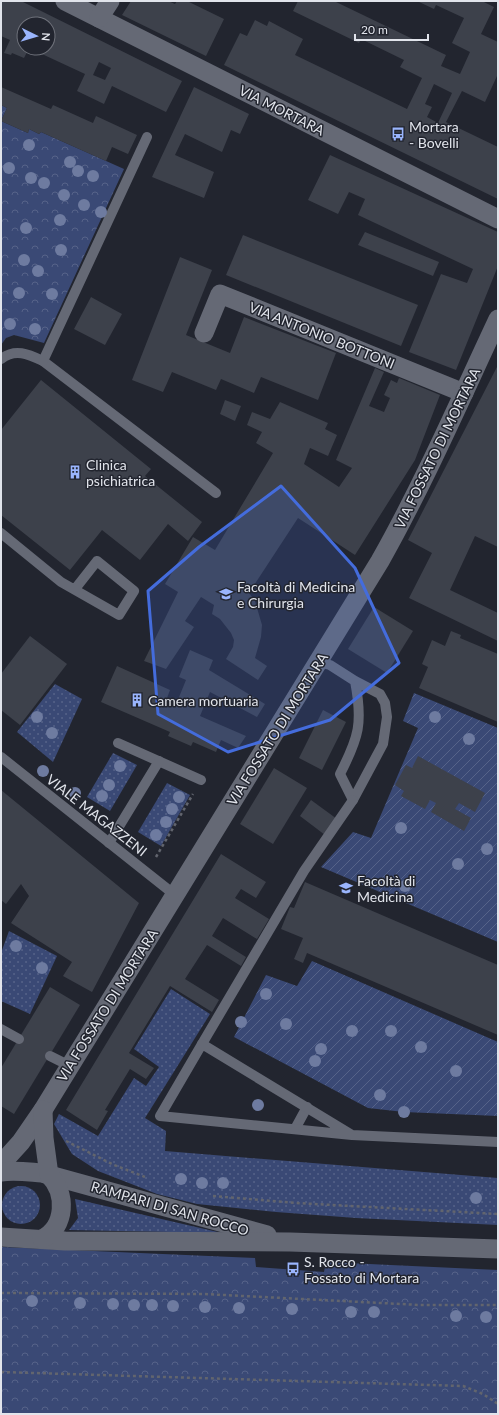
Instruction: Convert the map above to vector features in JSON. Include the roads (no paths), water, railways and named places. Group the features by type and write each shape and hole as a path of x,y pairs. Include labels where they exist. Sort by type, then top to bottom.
{"street":[{"name":"VIA MORTARA","path":"65,1 498,219"},
{"path":"99,18 110,1"},
{"name":"VIA ANTONIO BOTTONI","path":"204,333 220,294 464,393"},
{"name":"VIA FOSSATO DI MORTARA","path":"1,1164 21,1142 43,1110 380,561 405,516 498,319"},
{"path":"42,1239 54,1229 60,1217 62,1208 61,1194 49,1175 44,1138 43,1110"},
{"name":"RAMPARI DI SAN ROCCO","path":"1,1172 24,1171 49,1175 290,1242"},
{"name":"RAMPARI DI SAN ROCCO","path":"1,1237 66,1241 290,1242 498,1249"}],"lane":[{"path":"43,361 147,138"},
{"path":"1,359 6,355 20,352 43,361 216,493"},
{"path":"1,533 61,582 75,590 120,615 134,591 96,561 75,590"},
{"path":"318,662 330,665 355,681 380,694 385,703 387,717 383,744 353,800 304,871 160,1116 352,1135 498,1142"},
{"path":"353,800 340,774 358,734 360,717 359,698 355,681"},
{"path":"118,743 201,780"},
{"name":"VIALE MAGAZZENI","path":"1,757 175,895"},
{"path":"109,843 159,761"},
{"path":"1,1029 19,1039 1,1039"},
{"path":"202,1044 352,1135"},
{"path":"50,1056 70,1066"},
{"path":"295,1129 307,1107"}],"place":[{"name":"Mortara - Bovelli","path":"398,134"},
{"name":"Clinica psichiatrica","path":"75,472"},
{"name":"Facoltà di Medicina e Chirurgia","path":"226,594"},
{"name":"Camera mortuaria","path":"137,700"},
{"name":"Facoltà di Medicina","path":"346,888"},
{"name":"S. Rocco - Fossato di Mortara","path":"293,1269"}]}
